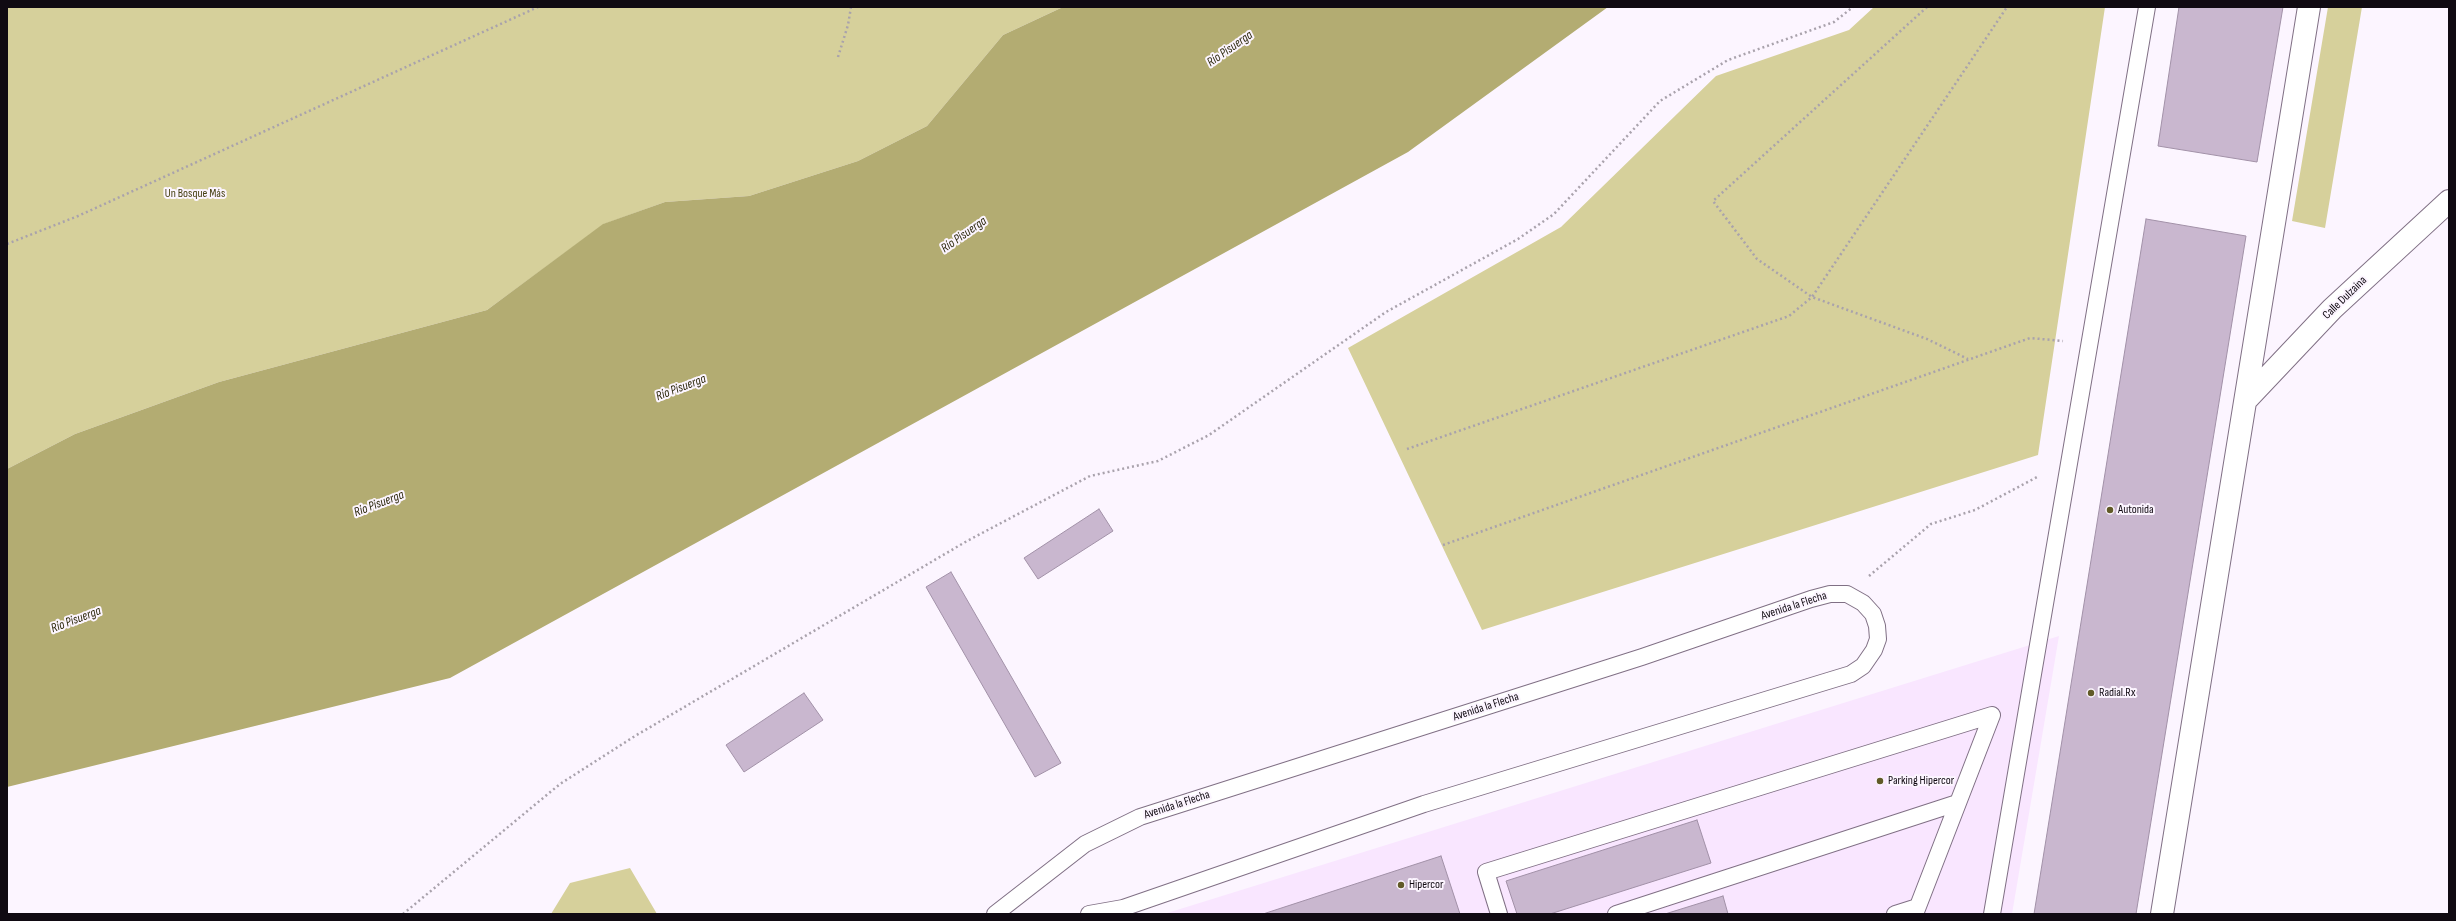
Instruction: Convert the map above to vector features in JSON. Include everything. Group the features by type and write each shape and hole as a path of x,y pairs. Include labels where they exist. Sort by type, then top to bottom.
{"street":[{"path":"2162,914 2309,7"},
{"name":"Calle Dulzaina","path":"2246,400 2332,309 2449,201"}],"lane":[{"path":"1992,914 2147,7"},
{"name":"Avenida la Flecha","path":"995,914 1085,844 1140,816 1642,657 1811,599 1830,594 1847,594"},
{"path":"1089,914 1123,908 1424,804 1851,674 1863,666 1874,650 1878,639 1877,626 1873,614 1863,603 1847,594"},
{"path":"1499,914 1486,872 1992,715 1916,911 1895,914"},
{"path":"1616,914 1957,803"}],"path":[{"path":"7,244 78,216 538,7"},
{"path":"838,56 848,25 850,7"},
{"path":"403,914 560,784 634,736 967,541 1090,476 1158,461 1209,435 1386,312 1518,239 1554,214 1660,101 1728,60 1834,22 1853,7"},
{"path":"1927,7 1713,201 1756,259 1812,297 1927,339 1969,360"},
{"path":"1407,449 1789,316 1812,297 2007,7"},
{"path":"1443,545 2030,338 2090,344"},
{"path":"1847,594 1931,524 1975,510 2070,459"}],"shaded area":[{"path":"2059,636 2012,914 1164,914"}],"green space":[{"name":"Un Bosque Más","path":"7,7 1063,7 1003,35 927,126 858,161 749,196 665,202 604,224 487,310 219,382 75,434 7,469"},
{"path":"1874,7 2105,7 2038,455 1482,630 1348,348 1561,227 1716,76 1849,30"},
{"path":"2328,7 2362,7 2325,228 2292,221"},
{"path":"630,868 657,914 551,914 570,883"}],"water":[{"name":"Río Pisuerga","path":"1063,7 1608,7 1408,152 450,678 7,787 7,469 75,434 219,382 487,310 603,224 665,202 749,196 858,161 927,126 1003,35"}],"building":[{"path":"2179,7 2283,7 2257,162 2158,146"},
{"path":"2146,219 2246,236 2136,914 2034,914"},
{"path":"1099,509 1113,531 1038,579 1024,558"},
{"path":"951,572 1061,763 1035,777 926,587"},
{"path":"804,693 823,720 744,772 726,745"},
{"path":"1697,820 1711,863 1550,914 1517,914 1506,881"},
{"name":"Hipercor","path":"1441,856 1460,914 1263,914"},
{"path":"1723,896 1728,914 1665,914"}],"place":[{"name":"Autonida","path":"2110,510"},
{"name":"Radial.Rx","path":"2091,693"},
{"name":"Parking Hipercor","path":"1880,781"},
{"name":"Hipercor","path":"1401,885"}]}
